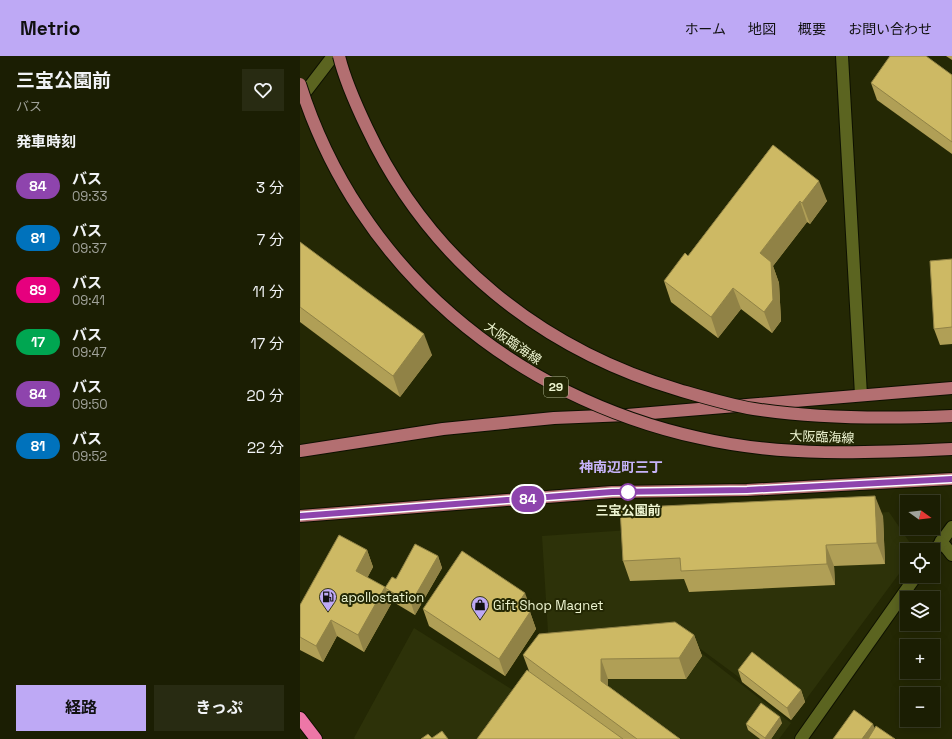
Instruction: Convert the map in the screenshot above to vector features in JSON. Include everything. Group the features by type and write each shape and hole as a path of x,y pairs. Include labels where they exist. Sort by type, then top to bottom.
{"highway":[{"path":"300,718 316,739"}],"main road":[{"name":"大阪臨海線","path":"339,56 357,107 379,154 408,200 442,244 481,282 523,317 569,345 616,368 663,385 709,399 753,409 848,417 904,418 952,416"},
{"name":"大阪臨海線","path":"300,84 325,149 353,199 383,244 419,285 459,322 501,353 549,384 596,406 647,425 700,439 750,447 798,451 849,453 952,450"},
{"path":"300,451 428,430 554,418 627,415 952,388"},
{"path":"300,516 612,492 747,490 952,479"}],"street":[{"path":"300,99 333,56"},
{"path":"842,56 861,395"},
{"path":"952,527 941,541 952,556"},
{"path":"801,739 911,583"}],"shaded area":[{"path":"889,512 900,528 900,535 905,535 910,543 900,543 900,572 793,717 687,639 549,648 542,536"},
{"path":"414,628 519,694 489,739 354,738"},
{"path":"686,641 791,723 779,739 608,739 546,650"}],"building":[{"path":"890,56 926,56 952,75 952,142 871,83"},
{"path":"773,145 819,181 802,203 800,201 760,253 771,262 773,300 764,312 733,288 711,317 664,281 685,253 688,256"},
{"path":"300,242 424,334 393,376 300,307"},
{"path":"952,259 952,327 934,329 930,261"},
{"path":"875,496 877,543 826,545 827,564 681,571 680,558 623,561 620,508"},
{"path":"339,535 367,550 356,571 385,587 358,635 331,620 316,646 300,637 300,605"},
{"path":"415,544 438,556 411,603 385,588 392,577 396,579"},
{"path":"462,551 525,593 518,604 530,612 499,659 423,609"},
{"path":"675,622 694,635 679,658 601,659 601,681 680,739 637,739 523,655 539,634"},
{"path":"752,652 801,690 787,708 738,670"},
{"path":"527,670 623,739 477,739"},
{"path":"761,703 780,717 765,738 746,724"},
{"path":"854,710 873,724 862,739 833,739"},
{"path":"876,726 895,739 868,739"},
{"path":"442,731 448,739 421,739 428,734 432,738"}],"bus line":[{"name":"84","path":"300,516 612,492 747,490 952,479"}],"place":[{"name":"三宝公園前","path":"628,492"},
{"name":"apollostation","path":"328,612"},
{"name":"Gift Shop Magnet","path":"480,620"}],"district":[{"name":"神南辺町三丁","path":"621,467"}]}
